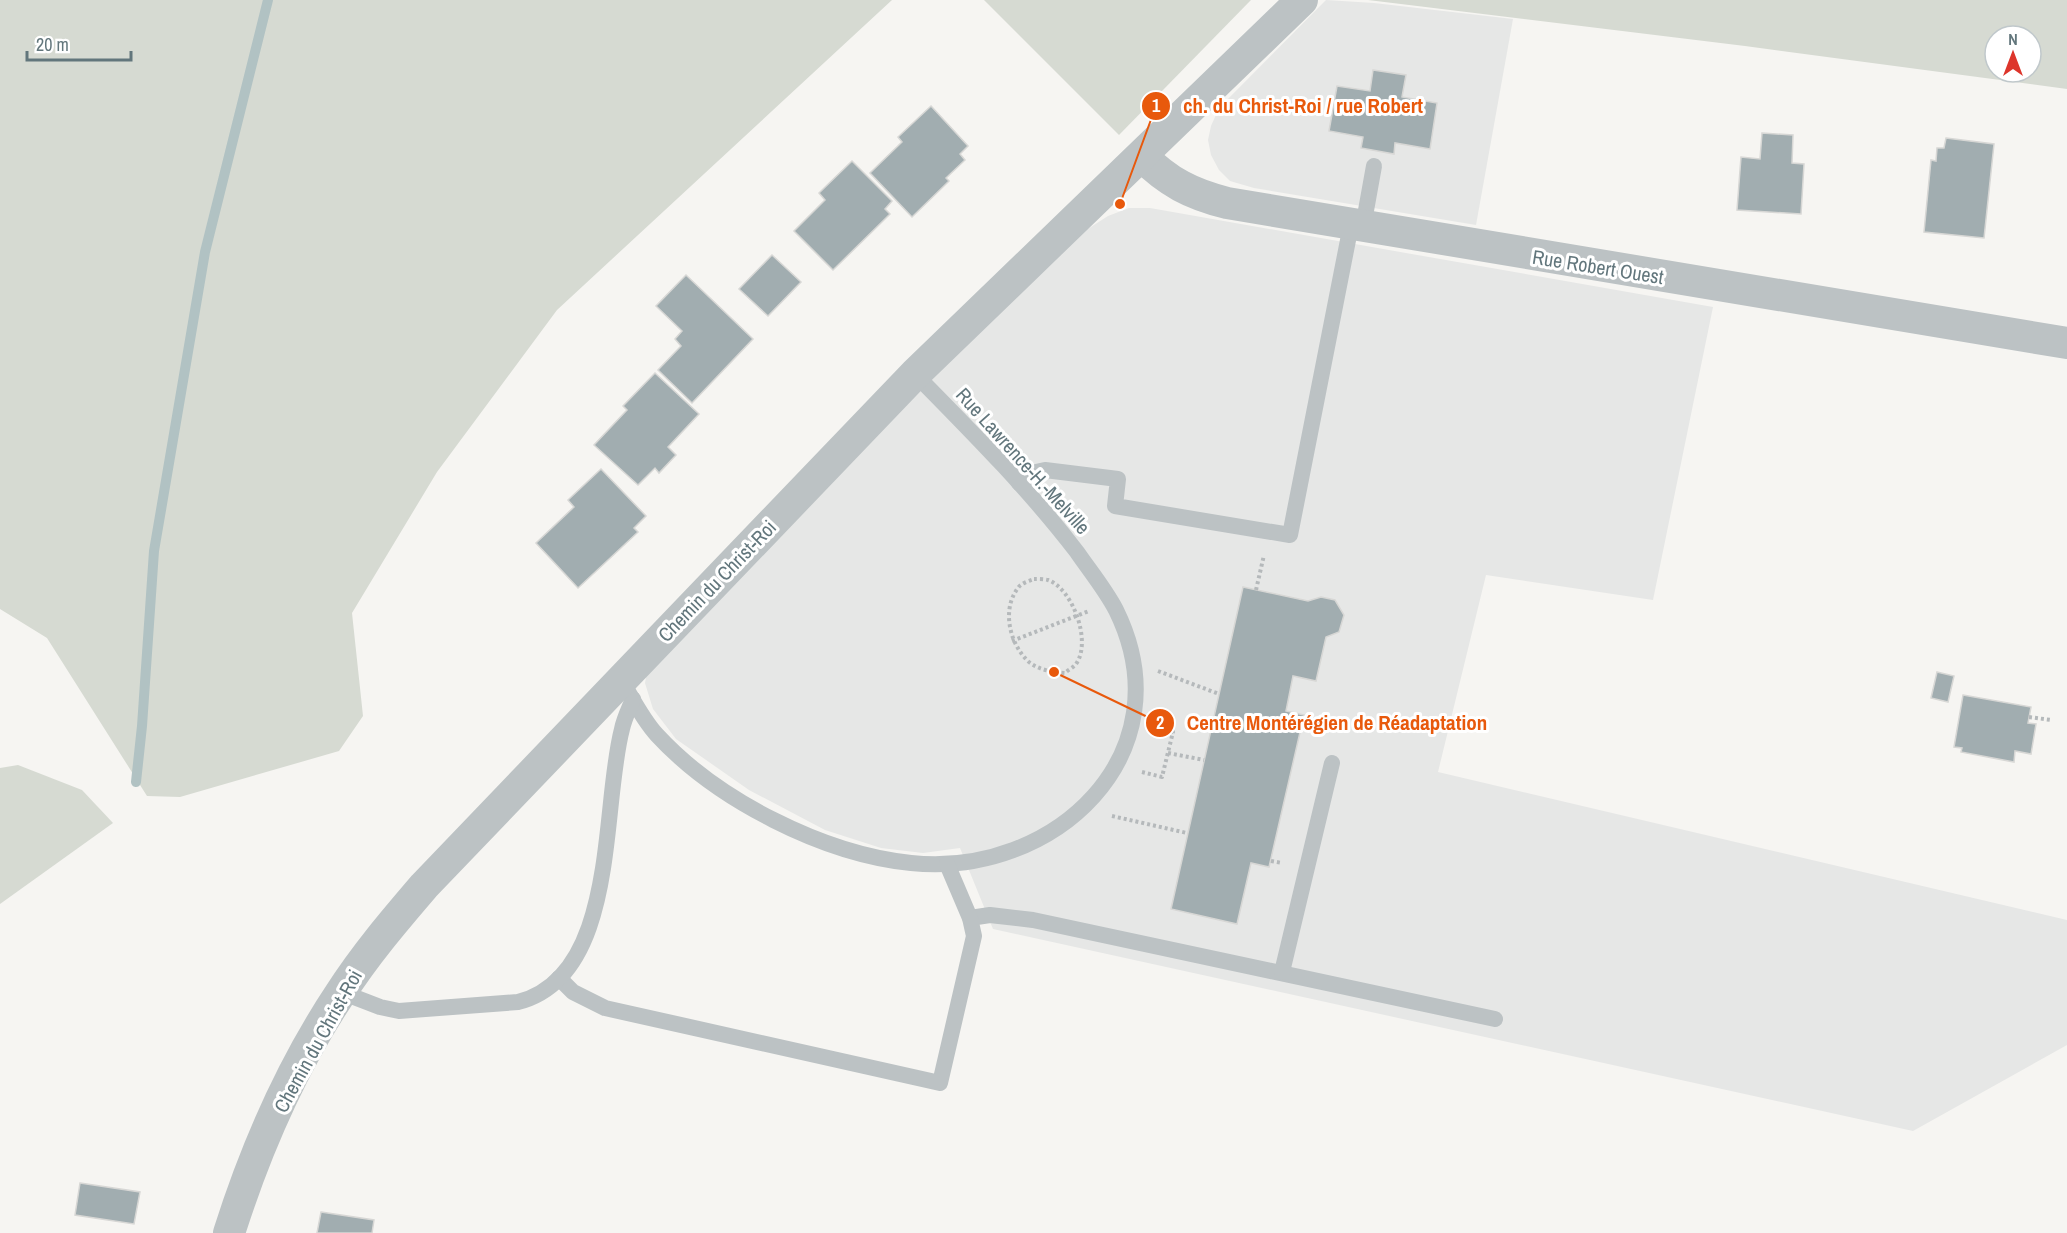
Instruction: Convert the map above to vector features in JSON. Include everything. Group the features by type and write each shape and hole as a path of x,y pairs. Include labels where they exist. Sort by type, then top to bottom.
{"street":[{"name":"Chemin du Christ-Roi","path":"230,1233 260,1151 283,1097 341,992 388,928 424,886 627,690 915,374 1302,0"},
{"name":"Rue Robert Ouest","path":"1142,156 1172,183 1206,198 1357,226 2067,344"}],"lane":[{"path":"1019,483 1036,472 1045,470 1118,479 1115,506 1290,535 1357,226 1374,166"},
{"name":"Rue Lawrence-H.-Melville","path":"627,690 656,734 686,762 717,785 766,815 848,850 913,864 947,864 1004,854 1060,826 1104,785 1117,767 1133,724 1135,673 1116,612 1100,584 1069,542 1019,483 915,374"},
{"path":"341,992 380,1007 399,1011 518,1002 536,997 559,978 584,940 592,914 611,811 627,690"},
{"path":"1282,972 1332,763"},
{"path":"559,978 573,992 605,1008 940,1083 974,936 947,864"},
{"path":"969,918 990,915 1033,920 1495,1019"}],"path":[{"path":"1256,590 1265,549"},
{"path":"1034,579 1049,580 1064,594 1078,615 1081,648 1077,664 1065,673 1048,672 1030,662 1012,641 1010,612 1019,586 1034,579"},
{"path":"1012,641 1090,611"},
{"path":"1149,668 1219,694"},
{"path":"2029,717 2051,720"},
{"path":"1134,770 1162,777 1173,732 1148,727"},
{"path":"1168,753 1204,760"},
{"path":"1110,815 1188,833"},
{"path":"1271,861 1286,864"}],"shaded area":[{"path":"0,0 892,0 557,310 437,472 352,613 363,716 339,751 180,797 147,796 47,638 0,609"},
{"path":"984,0 1251,0 1119,135"},
{"path":"1326,0 1374,3 1513,19 1476,225 1254,188 1230,181 1219,170 1211,155 1208,140 1219,108"},
{"path":"1368,0 2067,0 2067,89 2030,84 2043,84 2043,24 1983,24 1983,78"},
{"path":"1129,208 1150,208 1713,307 1653,600 1486,575 1438,772 2067,920 2067,1045 1913,1131 993,929 960,848 923,853 881,848 825,830 749,790 676,739 653,709 645,683 652,642 1083,232 1108,216"},
{"path":"18,765 82,790 113,823 0,904 0,768"}],"building":[{"path":"1373,70 1406,75 1402,97 1437,103 1430,149 1395,143 1394,154 1361,148 1363,137 1329,131 1337,86 1370,91"},
{"path":"931,106 968,146 960,154 965,160 946,178 949,181 912,217 870,173 902,142 898,137"},
{"path":"1762,133 1793,135 1792,163 1804,164 1801,214 1737,210 1741,157 1760,159"},
{"path":"1946,138 1994,144 1984,238 1924,232 1931,160 1936,161 1937,148 1944,148"},
{"path":"852,161 892,201 885,209 890,214 833,270 794,231 825,200 819,193"},
{"path":"772,255 801,282 768,316 739,289"},
{"path":"686,275 753,339 692,403 658,370 681,346 675,339 682,331 656,306"},
{"path":"655,373 699,414 668,447 676,455 659,473 655,468 638,485 594,445 627,410 623,406"},
{"path":"601,469 646,516 634,528 638,532 578,588 536,543 574,507 568,500"},
{"path":"1243,587 1308,601 1321,597 1335,600 1344,615 1339,632 1326,637 1316,681 1293,676 1286,711 1304,715 1269,867 1251,863 1237,924 1171,909"},
{"path":"1937,672 1954,676 1948,702 1931,698"},
{"path":"1963,695 2031,707 2028,723 2036,724 2031,754 2015,751 2014,762 1961,752 1962,748 1954,747"},
{"path":"80,1183 140,1192 134,1224 75,1215"},
{"path":"321,1212 374,1220 372,1233 317,1233"}],"waterway":[{"path":"136,782 154,551 205,252 268,0"}],"place":[{"name":"ch. du Christ-Roi / rue Robert","path":"1120,204"},
{"name":"Centre Montérégien de Réadaptation","path":"1054,672"}]}
